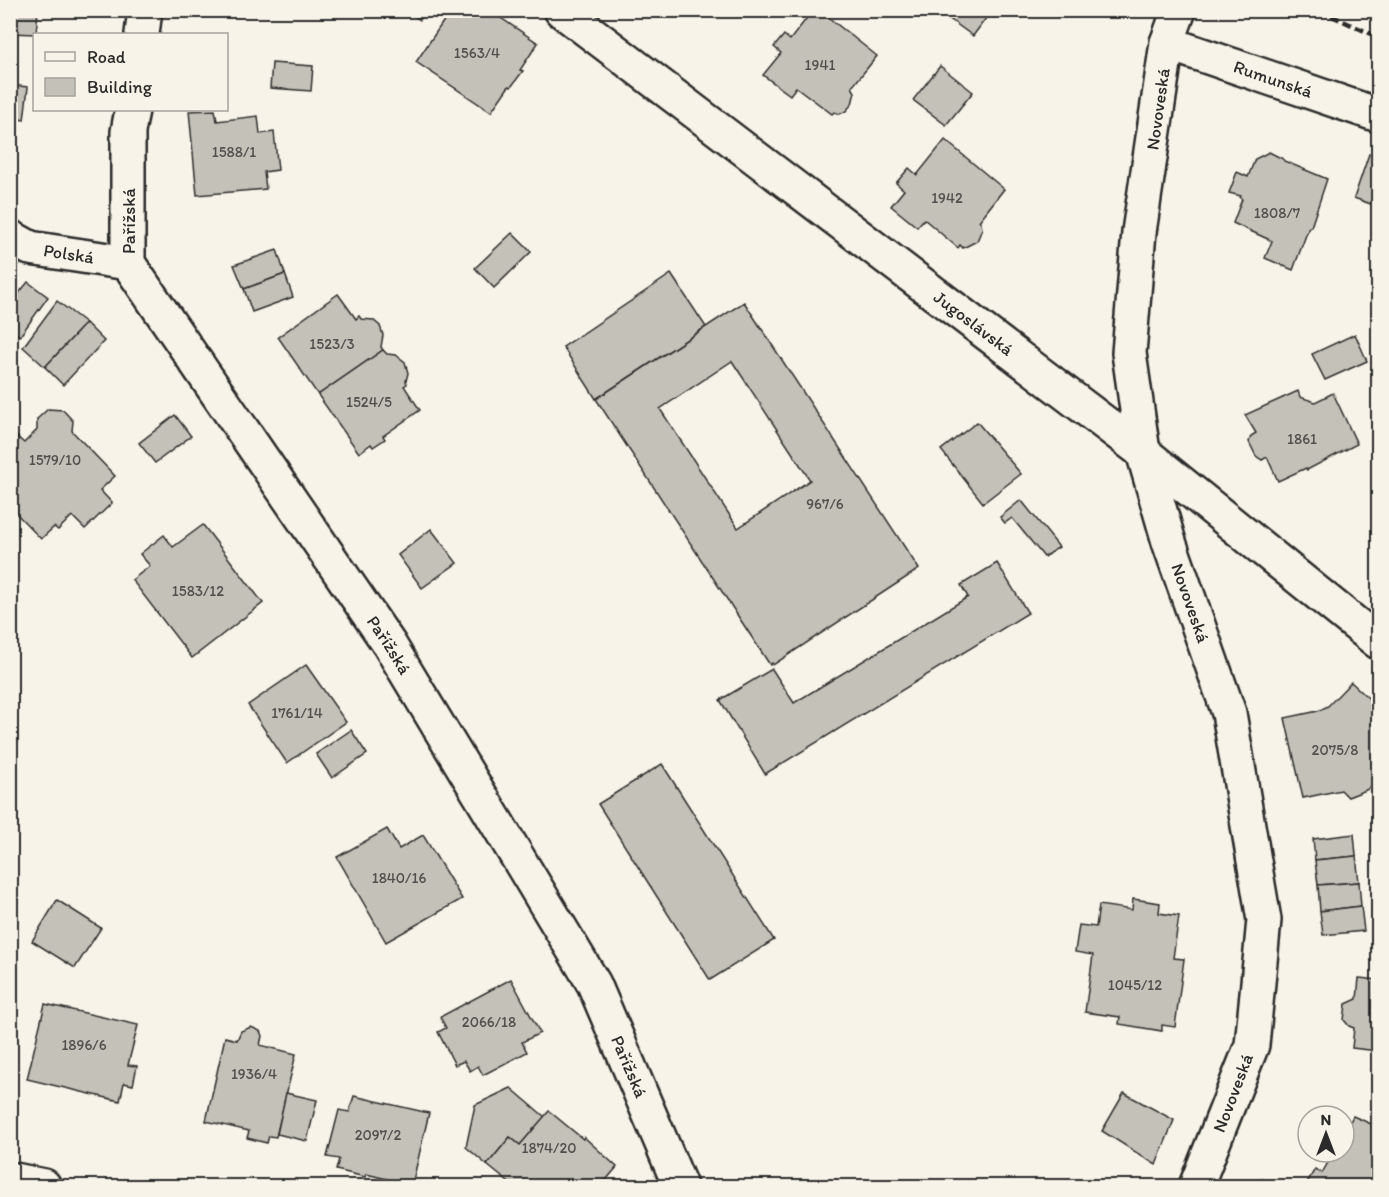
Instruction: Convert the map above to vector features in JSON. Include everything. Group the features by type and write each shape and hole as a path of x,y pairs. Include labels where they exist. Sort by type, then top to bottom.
{"street":[{"path":"142,33 145,10"},
{"name":"Jugoslávská","path":"561,10 1143,452 1378,642"},
{"name":"Novoveská","path":"1179,10 1167,43 1139,232 1129,353 1143,452 1169,542 1229,713 1264,920 1252,1045 1196,1186"},
{"name":"Rumunská","path":"1167,43 1378,115"},
{"name":"Pařížská","path":"132,111 129,132 129,263 389,644 594,984 680,1186"},
{"name":"Polská","path":"10,237 30,248 129,263"},
{"path":"10,1179 44,1186"}],"building":[{"path":"10,10 38,10 36,33 10,33"},
{"path":"406,10 426,10 420,20"},
{"path":"451,10 489,10 538,43 520,70 523,71 511,87 509,86 491,112 416,62"},
{"path":"813,10 819,10 877,56 852,87 855,92 852,104 840,114 834,112 832,114 796,87 790,95 763,75 781,53 774,47 784,35 790,40"},
{"path":"937,10 992,10 973,36"},
{"path":"272,63 313,66 311,91 270,88"},
{"path":"940,66 973,92 946,125 913,100"},
{"path":"10,85 28,87 24,120 15,118 11,149"},
{"path":"189,111 215,111 217,121 258,116 260,134 274,132 278,170 264,172 266,189 197,195"},
{"path":"945,140 1004,189 979,221 982,229 977,241 963,248 960,245 958,248 924,219 917,227 891,206 904,190 896,183 909,168 917,175"},
{"path":"1269,152 1284,161 1327,179 1311,227 1309,227 1293,270 1265,258 1272,241 1233,223 1242,199 1241,196 1229,193 1237,172 1248,177 1255,159"},
{"path":"1369,154 1378,157 1376,206 1354,198"},
{"path":"512,233 531,252 494,288 475,268"},
{"path":"277,250 285,274 244,289 234,265"},
{"path":"285,274 293,297 252,312 244,289"},
{"path":"671,274 706,327 596,399 563,347"},
{"path":"28,282 48,297 20,336 10,329 10,304"},
{"path":"338,294 356,319 359,316 361,319 373,320 380,326 383,335 381,347 383,350 318,395 278,337"},
{"path":"57,301 86,323 45,367 23,347"},
{"path":"744,302 919,569 770,665 596,399","holes":["732,361 810,480 738,528 660,409"]},
{"path":"86,323 104,341 63,385 45,367"},
{"path":"1355,334 1367,361 1325,380 1312,354"},
{"path":"383,350 387,354 396,355 405,362 408,373 407,384 404,386 420,410 383,436 385,439 373,447 371,444 359,453 318,395"},
{"path":"1298,391 1300,397 1315,402 1333,393 1357,444 1307,470 1306,468 1278,481 1267,457 1262,460 1256,456 1249,442 1251,436 1256,433 1245,415"},
{"path":"48,409 63,410 73,421 72,431 115,476 100,490 112,503 85,529 72,516 58,530 54,527 41,539 10,507 10,438 14,434 24,443 37,430 37,419"},
{"path":"175,415 191,436 155,463 139,443"},
{"path":"977,422 1021,474 983,503 941,450"},
{"path":"1021,500 1059,547 1044,557 1012,518 1005,523 1000,517"},
{"path":"203,525 263,603 192,658 132,580 150,566 140,554 164,535 173,547"},
{"path":"431,529 457,563 422,588 398,555"},
{"path":"997,563 1028,613 765,774 720,700 772,669 794,703 968,597 961,585"},
{"path":"306,665 346,722 287,763 248,705"},
{"path":"1351,682 1378,707 1378,781 1366,790 1348,797 1341,790 1303,798 1285,718 1318,711 1328,706"},
{"path":"351,730 367,754 332,778 316,754"},
{"path":"662,764 774,940 710,980 598,804"},
{"path":"387,829 399,849 423,835 462,899 386,942 337,857"},
{"path":"1354,834 1356,856 1315,860 1313,839"},
{"path":"1356,856 1359,882 1318,885 1315,860"},
{"path":"1359,882 1361,906 1320,911 1318,885"},
{"path":"1133,899 1160,903 1159,913 1179,916 1173,958 1184,959 1175,1027 1162,1025 1162,1031 1119,1024 1120,1017 1085,1012 1093,955 1075,952 1079,925 1096,927 1099,905 1132,910"},
{"path":"57,900 101,928 75,968 32,941"},
{"path":"1361,906 1364,931 1323,935 1320,911"},
{"path":"1359,978 1378,980 1378,1051 1352,1048 1354,1028 1344,1020 1346,1004 1357,999"},
{"path":"511,979 540,1033 522,1042 527,1052 483,1075 478,1066 470,1071 464,1061 455,1065 438,1032 446,1028 440,1017"},
{"path":"45,1004 138,1025 128,1065 137,1066 133,1085 124,1083 120,1101 27,1079"},
{"path":"251,1027 260,1031 262,1036 260,1045 296,1054 276,1137 269,1136 267,1143 247,1138 249,1131 206,1121 225,1037 237,1040 241,1031"},
{"path":"511,1088 545,1117 520,1145 510,1137 487,1165 466,1147 475,1105"},
{"path":"286,1093 317,1100 307,1141 277,1134"},
{"path":"1124,1093 1174,1120 1156,1165 1102,1131"},
{"path":"354,1096 429,1113 412,1185 366,1174 365,1177 336,1170 339,1159 327,1157 339,1110 349,1112"},
{"path":"549,1111 583,1139 584,1137 617,1167 601,1186 513,1186 487,1165 510,1137 520,1145"},
{"path":"1356,1117 1378,1127 1378,1186 1305,1186 1315,1169 1322,1173 1327,1164 1356,1164"},
{"path":"1262,1179 1280,1186 1259,1186"},
{"path":"457,1182 474,1186 456,1186"}],"railway":[{"path":"1319,10 1378,37"}]}
